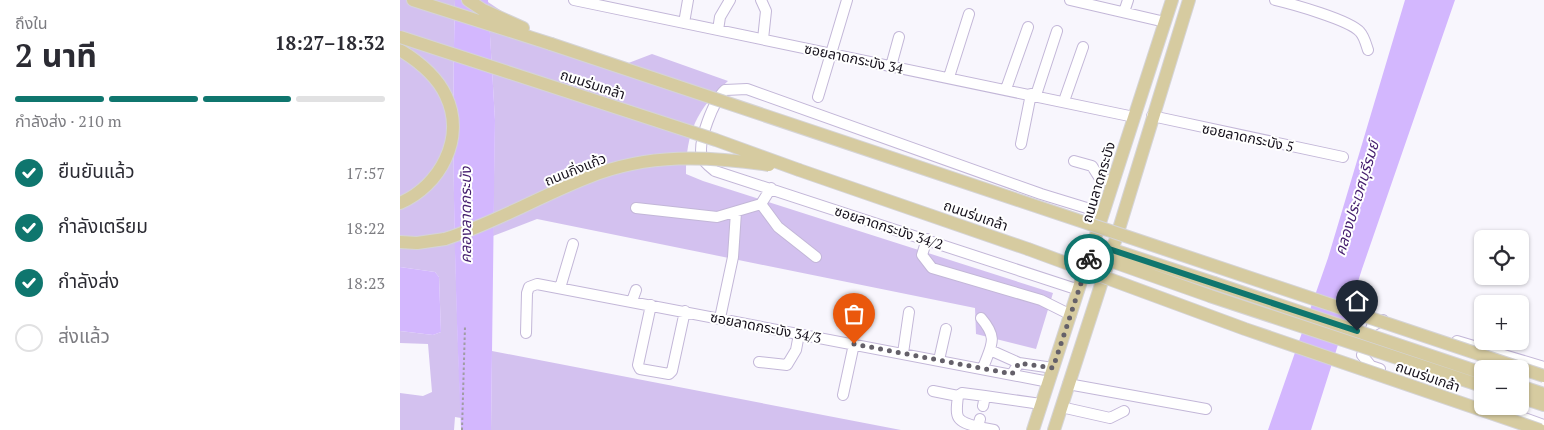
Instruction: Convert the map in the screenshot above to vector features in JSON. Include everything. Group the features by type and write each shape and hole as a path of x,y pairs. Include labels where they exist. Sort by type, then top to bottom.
{"main road":[{"name":"ถนนร่มเกล้า","path":"413,0 1544,376"},
{"path":"468,0 483,10 534,33 550,44"},
{"name":"ถนนลาดกระบัง","path":"1033,430 1172,0"},
{"path":"1054,430 1189,0"},
{"name":"ถนนร่มเกล้า","path":"400,37 716,140 1028,249 1245,329 1540,430"},
{"path":"400,50 431,73 446,96 453,124 449,151 437,175 422,192 400,203"},
{"name":"ถนนกิ่งแก้ว","path":"400,242 417,243 445,239 472,231 589,176 659,160 718,158 799,170"},
{"path":"1093,249 1110,255"},
{"name":"ถนนร่มเกล้า","path":"1110,255 1214,283 1474,370"},
{"name":"ถนนร่มเกล้า","path":"1110,255 1210,296 1474,383"},
{"path":"1529,391 1541,397 1544,412"}],"street":[{"name":"ซอยลาดกระบัง 34","path":"574,0 1134,117"},
{"path":"684,23 688,0"},
{"path":"718,30 720,17 730,0"},
{"path":"761,0 766,10 763,39"},
{"path":"818,97 847,0"},
{"path":"1070,0 1165,22"},
{"path":"1124,12 1128,0"},
{"path":"1275,0 1314,11 1351,26 1361,32 1368,50"},
{"path":"949,77 969,14"},
{"path":"1006,89 1028,27"},
{"path":"1021,144 1034,95 1058,31"},
{"path":"891,66 900,37"},
{"path":"1064,101 1083,47"},
{"name":"ซอยลาดกระบัง 34/2","path":"1079,290 715,171 702,159 700,150 713,105 726,90 747,89 1041,194 1103,213"},
{"name":"ซอยลาดกระบัง 5","path":"1152,116 1343,157"},
{"path":"1074,161 1092,166 1099,177 1112,182"},
{"path":"636,208 717,217 761,204 771,188"},
{"path":"761,204 778,227 816,257"},
{"path":"720,318 733,257 736,212"},
{"path":"927,239 922,255 932,268 1041,300 1071,315"},
{"path":"560,288 573,244"},
{"name":"ซอยลาดกระบัง 34/3","path":"526,333 529,287 537,284 1049,382"},
{"path":"632,301 636,290"},
{"path":"650,305 638,365 640,369 658,374 669,374 672,371 685,311"},
{"path":"903,354 909,312"},
{"path":"981,318 991,330 993,337 983,368"},
{"path":"1474,401 1371,366 1362,356 1372,326 1379,320 1388,320 1521,360"},
{"path":"939,360 946,329"},
{"path":"758,362 787,365 796,350 799,334"},
{"path":"843,395 854,344"},
{"path":"990,350 1019,363 1053,368"},
{"path":"1529,362 1544,367"},
{"path":"1012,374 1019,363"},
{"path":"1068,384 1206,409"},
{"path":"933,391 958,396 962,393 984,401 1041,404"},
{"path":"958,396 957,417 967,424 979,423 994,430"},
{"path":"1061,407 1110,418 1124,411"},
{"path":"1516,415 1544,425"}],"path":[{"path":"462,430 465,326"}],"shaded area":[{"path":"400,0 455,0 454,209 461,418 455,417 454,430 400,430 400,393 423,396 432,392 428,344 400,343 400,331 433,335 441,332 439,277 435,272 400,267"},
{"path":"488,2 551,44 618,67 652,54 728,81 708,101 695,122 688,146 686,174 1053,293 1036,349 976,334 975,308 537,219 493,236 495,120"},
{"path":"492,351 901,430 491,430"}],"water":[{"name":"คลองลาดกระบัง","path":"455,0 488,0 495,120 491,430 461,430 454,215"},
{"name":"คลองประเวศบุรีรมย์","path":"1405,0 1455,0 1362,269 1311,430 1268,430 1328,258"},
{"path":"400,267 435,272 439,277 441,332 433,335 400,331"}],"way so far":[{"path":"854,344 1012,374 1019,363 1026,362 1053,368 1089,259"}],"route":[{"path":"1089,259 1094,244 1113,249 1357,331"}]}
